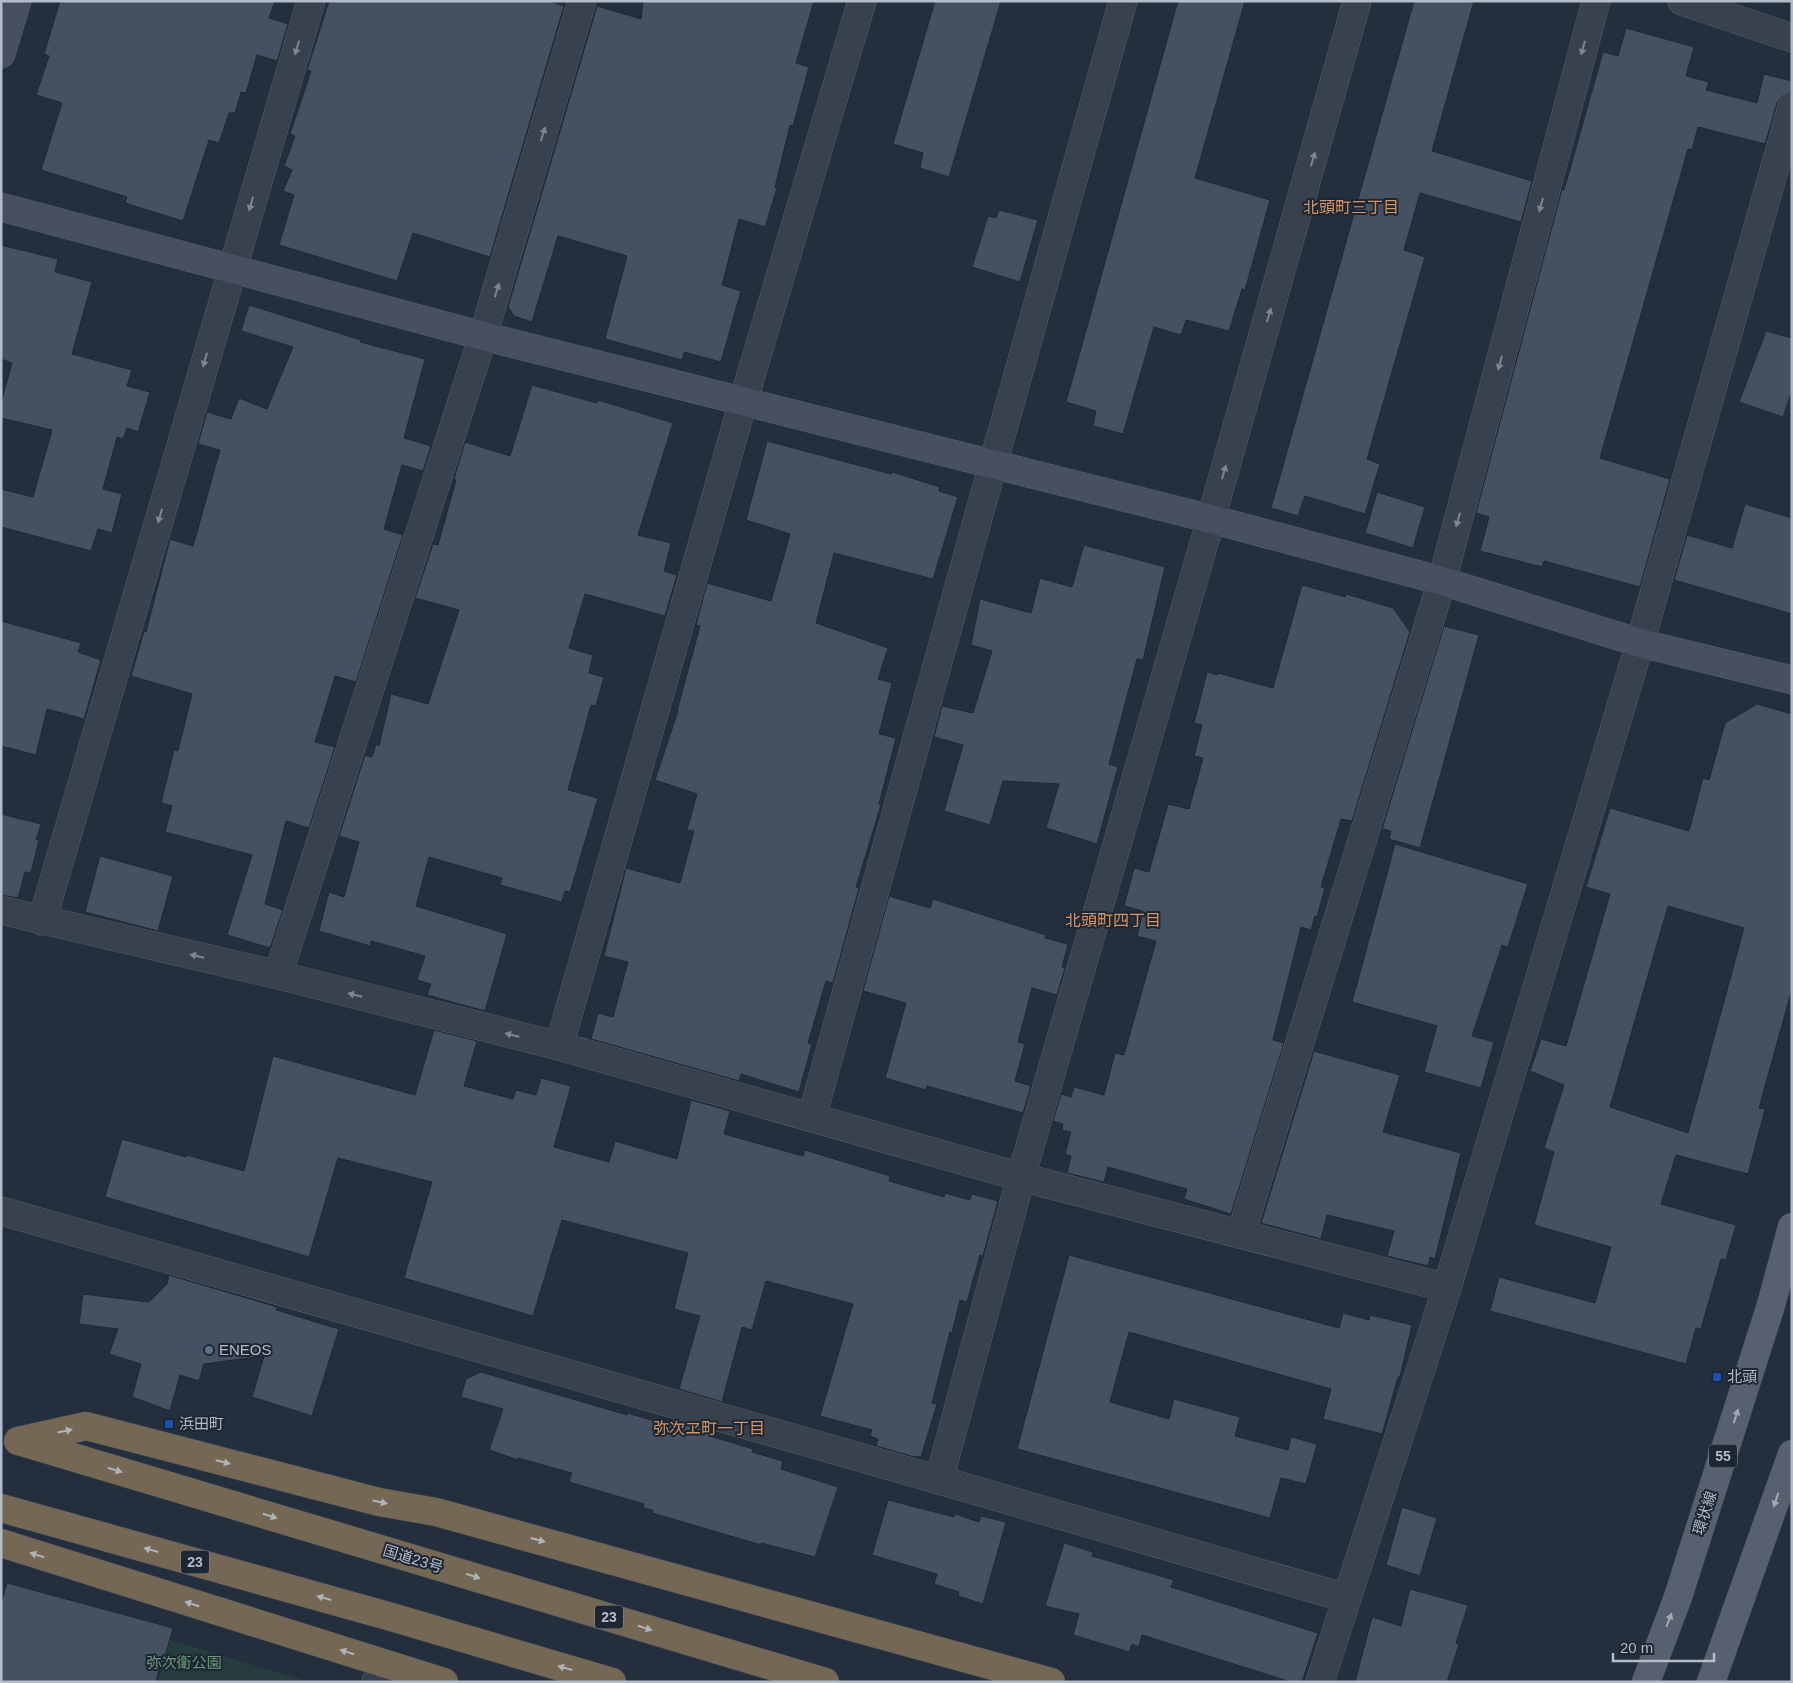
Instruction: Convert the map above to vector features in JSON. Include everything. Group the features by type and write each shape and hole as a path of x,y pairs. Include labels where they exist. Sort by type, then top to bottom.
{"highway":[{"path":"9,1438 86,1426 378,1502 436,1512 1051,1682"},
{"name":"国道23号","path":"9,1438 825,1682"},
{"name":"23","path":"1,1508 388,1616 612,1682"},
{"path":"1,1544 379,1672 444,1682"}],"main road":[{"name":"環状線","path":"1646,1682 1678,1597 1772,1305 1792,1227"},
{"path":"1712,1682 1792,1454"}],"street":[{"path":"1,54 17,1"},
{"path":"42,921 311,1"},
{"path":"278,975 483,336 582,1"},
{"path":"559,1046 743,402 862,1"},
{"path":"812,1117 992,464 1123,1"},
{"path":"939,1480 1021,1177 1358,1"},
{"path":"1241,1234 1442,581 1596,1"},
{"path":"1682,1 1792,38"},
{"path":"1320,1682 1447,1288 1640,643 1792,107"},
{"path":"1,207 483,336 1211,518 1442,581 1640,643 1792,680"},
{"path":"1,910 278,975 559,1046 1021,1177 1447,1288"},
{"path":"1,1211 1346,1598"}],"green space":[{"name":"弥次衛公園","path":"170,1640 310,1682 158,1682"}],"building":[{"path":"60,1 275,1 269,18 288,24 277,61 257,55 246,93 241,92 235,113 229,113 219,143 209,140 183,221 125,203 127,197 41,170 62,103 36,95 49,56 44,54"},
{"path":"329,1 549,1 564,6 490,257 413,233 397,281 279,245 294,195 283,191 292,170 284,166 295,136 290,134 311,71 307,70"},
{"path":"643,1 814,1 796,63 809,67 793,126 790,125 775,187 777,188 765,227 739,219 722,285 741,291 721,362 684,352 682,360 605,339 627,256 558,236 532,322 514,316 508,307 597,6 641,19"},
{"path":"935,1 1001,1 949,177 920,168 923,153 893,144"},
{"path":"1178,1 1245,1 1195,178 1270,200 1245,290 1242,289 1229,331 1186,320 1181,335 1154,327 1123,434 1093,426 1096,411 1066,402"},
{"path":"1414,1 1474,1 1432,151 1532,181 1521,222 1420,193 1404,250 1425,257 1367,459 1380,464 1365,514 1305,496 1298,516 1271,508"},
{"path":"1626,28 1694,47 1686,76 1709,82 1706,90 1757,103 1764,74 1792,81 1792,92 1782,96 1777,103 1765,144 1698,127 1692,150 1688,149 1600,458 1670,479 1640,587 1544,561 1542,567 1480,551 1489,517 1476,513 1562,189 1564,190 1603,52 1618,56"},
{"path":"999,210 1038,220 1020,282 972,267 988,216 996,218"},
{"path":"1,245 58,259 55,272 92,282 72,354 132,370 127,386 150,392 138,432 127,428 123,439 117,437 103,489 122,494 112,533 98,529 91,551 1,527 1,489 33,497 52,430 1,418 1,403 12,363 1,359"},
{"path":"249,305 361,340 360,342 425,359 404,438 431,446 423,471 402,465 384,529 403,535 356,682 335,676 315,742 335,747 309,828 286,821 265,904 283,910 270,948 227,935 252,855 165,832 172,806 161,803 174,750 178,751 192,694 131,676 144,631 146,632 170,539 193,546 220,450 198,444 207,412 231,419 239,398 267,409 293,347 241,331"},
{"path":"1766,331 1792,338 1792,391 1783,417 1739,402"},
{"path":"532,385 597,403 598,400 673,423 638,535 671,543 664,571 677,575 665,616 585,594 569,648 593,655 589,673 604,677 596,706 591,705 568,790 598,798 570,892 565,891 562,902 500,885 502,878 429,857 416,906 507,934 485,1011 427,995 431,984 417,980 425,956 371,941 370,946 319,931 329,892 344,897 359,842 339,836 365,755 372,757 376,744 379,746 391,694 428,704 459,610 415,598 433,544 438,545 465,442 510,456"},
{"path":"767,441 891,474 892,472 940,487 939,491 958,497 933,579 834,553 816,623 888,648 878,679 892,683 879,734 896,738 879,804 881,805 856,887 859,888 833,983 826,981 808,1043 812,1044 799,1092 741,1074 739,1081 591,1039 598,1013 613,1017 628,962 604,956 626,868 680,883 694,831 687,830 697,794 655,780 678,711 700,626 696,625 707,583 771,601 790,534 746,520"},
{"path":"1377,492 1425,507 1413,548 1365,533"},
{"path":"1745,504 1792,518 1792,614 1674,580 1687,535 1732,548"},
{"path":"1084,545 1165,567 1143,660 1137,659 1109,764 1118,767 1097,844 1046,828 1059,784 1003,781 990,825 944,811 963,745 934,737 942,706 973,713 992,651 971,645 980,599 1031,613 1040,578 1072,587"},
{"path":"1302,585 1345,597 1346,594 1393,608 1410,632 1352,821 1341,819 1321,887 1325,888 1317,917 1315,916 1311,930 1301,927 1273,1040 1284,1043 1231,1214 1184,1199 1187,1189 1108,1167 1104,1182 1067,1173 1071,1156 1065,1154 1071,1132 1062,1130 1063,1124 1053,1121 1061,1094 1071,1097 1074,1087 1104,1095 1115,1053 1124,1055 1156,941 1137,936 1143,911 1124,906 1134,868 1149,872 1168,804 1189,809 1203,758 1194,756 1202,725 1194,723 1207,672 1217,675 1218,673 1273,688"},
{"path":"1,621 81,643 78,652 101,660 84,719 47,709 36,755 1,746"},
{"path":"1444,626 1479,635 1420,848 1389,839 1391,831 1382,829"},
{"path":"1757,704 1792,714 1792,989 1759,1108 1765,1109 1748,1174 1676,1155 1661,1204 1736,1225 1726,1260 1721,1259 1701,1329 1696,1328 1686,1364 1490,1311 1499,1277 1595,1303 1611,1247 1534,1225 1554,1152 1544,1148 1564,1085 1530,1071 1541,1039 1566,1046 1610,894 1586,887 1610,808 1689,831 1703,778 1709,780 1725,723","holes":["1668,906 1744,928 1688,1133 1610,1107"]},
{"path":"1,814 41,824 36,840 39,840 31,873 25,872 18,898 1,895"},
{"path":"1395,844 1528,884 1508,947 1502,945 1472,1036 1494,1042 1481,1088 1424,1072 1437,1026 1352,1002"},
{"path":"100,856 173,876 158,931 85,912"},
{"path":"889,896 930,908 933,899 1046,935 1045,938 1068,944 1062,967 1065,968 1057,995 1032,988 1018,1042 1025,1044 1015,1081 1031,1086 1023,1113 927,1086 926,1090 885,1078 906,1003 863,991"},
{"path":"434,1030 477,1041 464,1086 513,1099 516,1090 536,1095 541,1078 571,1086 554,1147 609,1162 615,1141 677,1159 691,1100 730,1111 724,1134 803,1156 805,1150 890,1176 889,1181 944,1197 945,1193 970,1200 972,1194 998,1201 983,1256 980,1255 967,1302 960,1300 952,1333 950,1332 932,1403 937,1404 921,1457 876,1446 878,1439 870,1436 872,1430 820,1416 853,1304 766,1281 752,1330 742,1327 722,1402 679,1389 700,1316 674,1309 688,1253 562,1220 533,1316 404,1278 432,1182 338,1158 309,1257 105,1197 122,1139 244,1171 273,1056 415,1095"},
{"path":"1314,1051 1400,1075 1383,1132 1461,1153 1435,1259 1430,1257 1428,1266 1387,1256 1394,1231 1327,1215 1321,1239 1261,1223"},
{"path":"1069,1255 1339,1328 1343,1313 1369,1320 1370,1315 1412,1325 1400,1377 1398,1377 1382,1434 1323,1419 1331,1389 1129,1332 1110,1402 1169,1419 1174,1399 1240,1417 1235,1436 1288,1450 1291,1437 1317,1444 1306,1484 1281,1478 1270,1518 1017,1449"},
{"path":"169,1275 277,1307 276,1310 339,1329 312,1416 252,1397 264,1356 204,1364 199,1381 180,1375 170,1411 132,1397 141,1364 109,1354 118,1329 79,1324 83,1294 149,1302 167,1284"},
{"path":"481,1372 627,1415 627,1413 669,1425 671,1419 714,1432 713,1437 753,1449 752,1452 783,1461 781,1469 838,1487 815,1557 761,1543 761,1545 652,1513 653,1510 643,1508 644,1504 569,1482 572,1473 518,1458 518,1460 489,1450 503,1409 461,1397 466,1379"},
{"path":"888,1500 954,1517 955,1514 979,1522 981,1516 1006,1522 983,1604 958,1596 959,1592 934,1584 937,1574 872,1555"},
{"path":"1402,1507 1437,1518 1420,1576 1386,1565"},
{"path":"1064,1543 1093,1552 1092,1556 1174,1580 1171,1587 1318,1633 1302,1682 1291,1682 1142,1635 1139,1647 1132,1644 1129,1652 1073,1635 1079,1614 1045,1606"},
{"path":"7,1583 173,1628 156,1682 1,1682 1,1603"},
{"path":"1410,1589 1468,1605 1456,1643 1459,1644 1447,1682 1355,1682 1372,1617 1401,1626"}],"place":[{"name":"ENEOS","path":"209,1350"},
{"name":"北頭","path":"1717,1377"},
{"name":"浜田町","path":"169,1424"}],"district":[{"name":"北頭町三丁目","path":"1351,207"},
{"name":"北頭町四丁目","path":"1113,920"},
{"name":"弥次ヱ町一丁目","path":"709,1428"}]}
